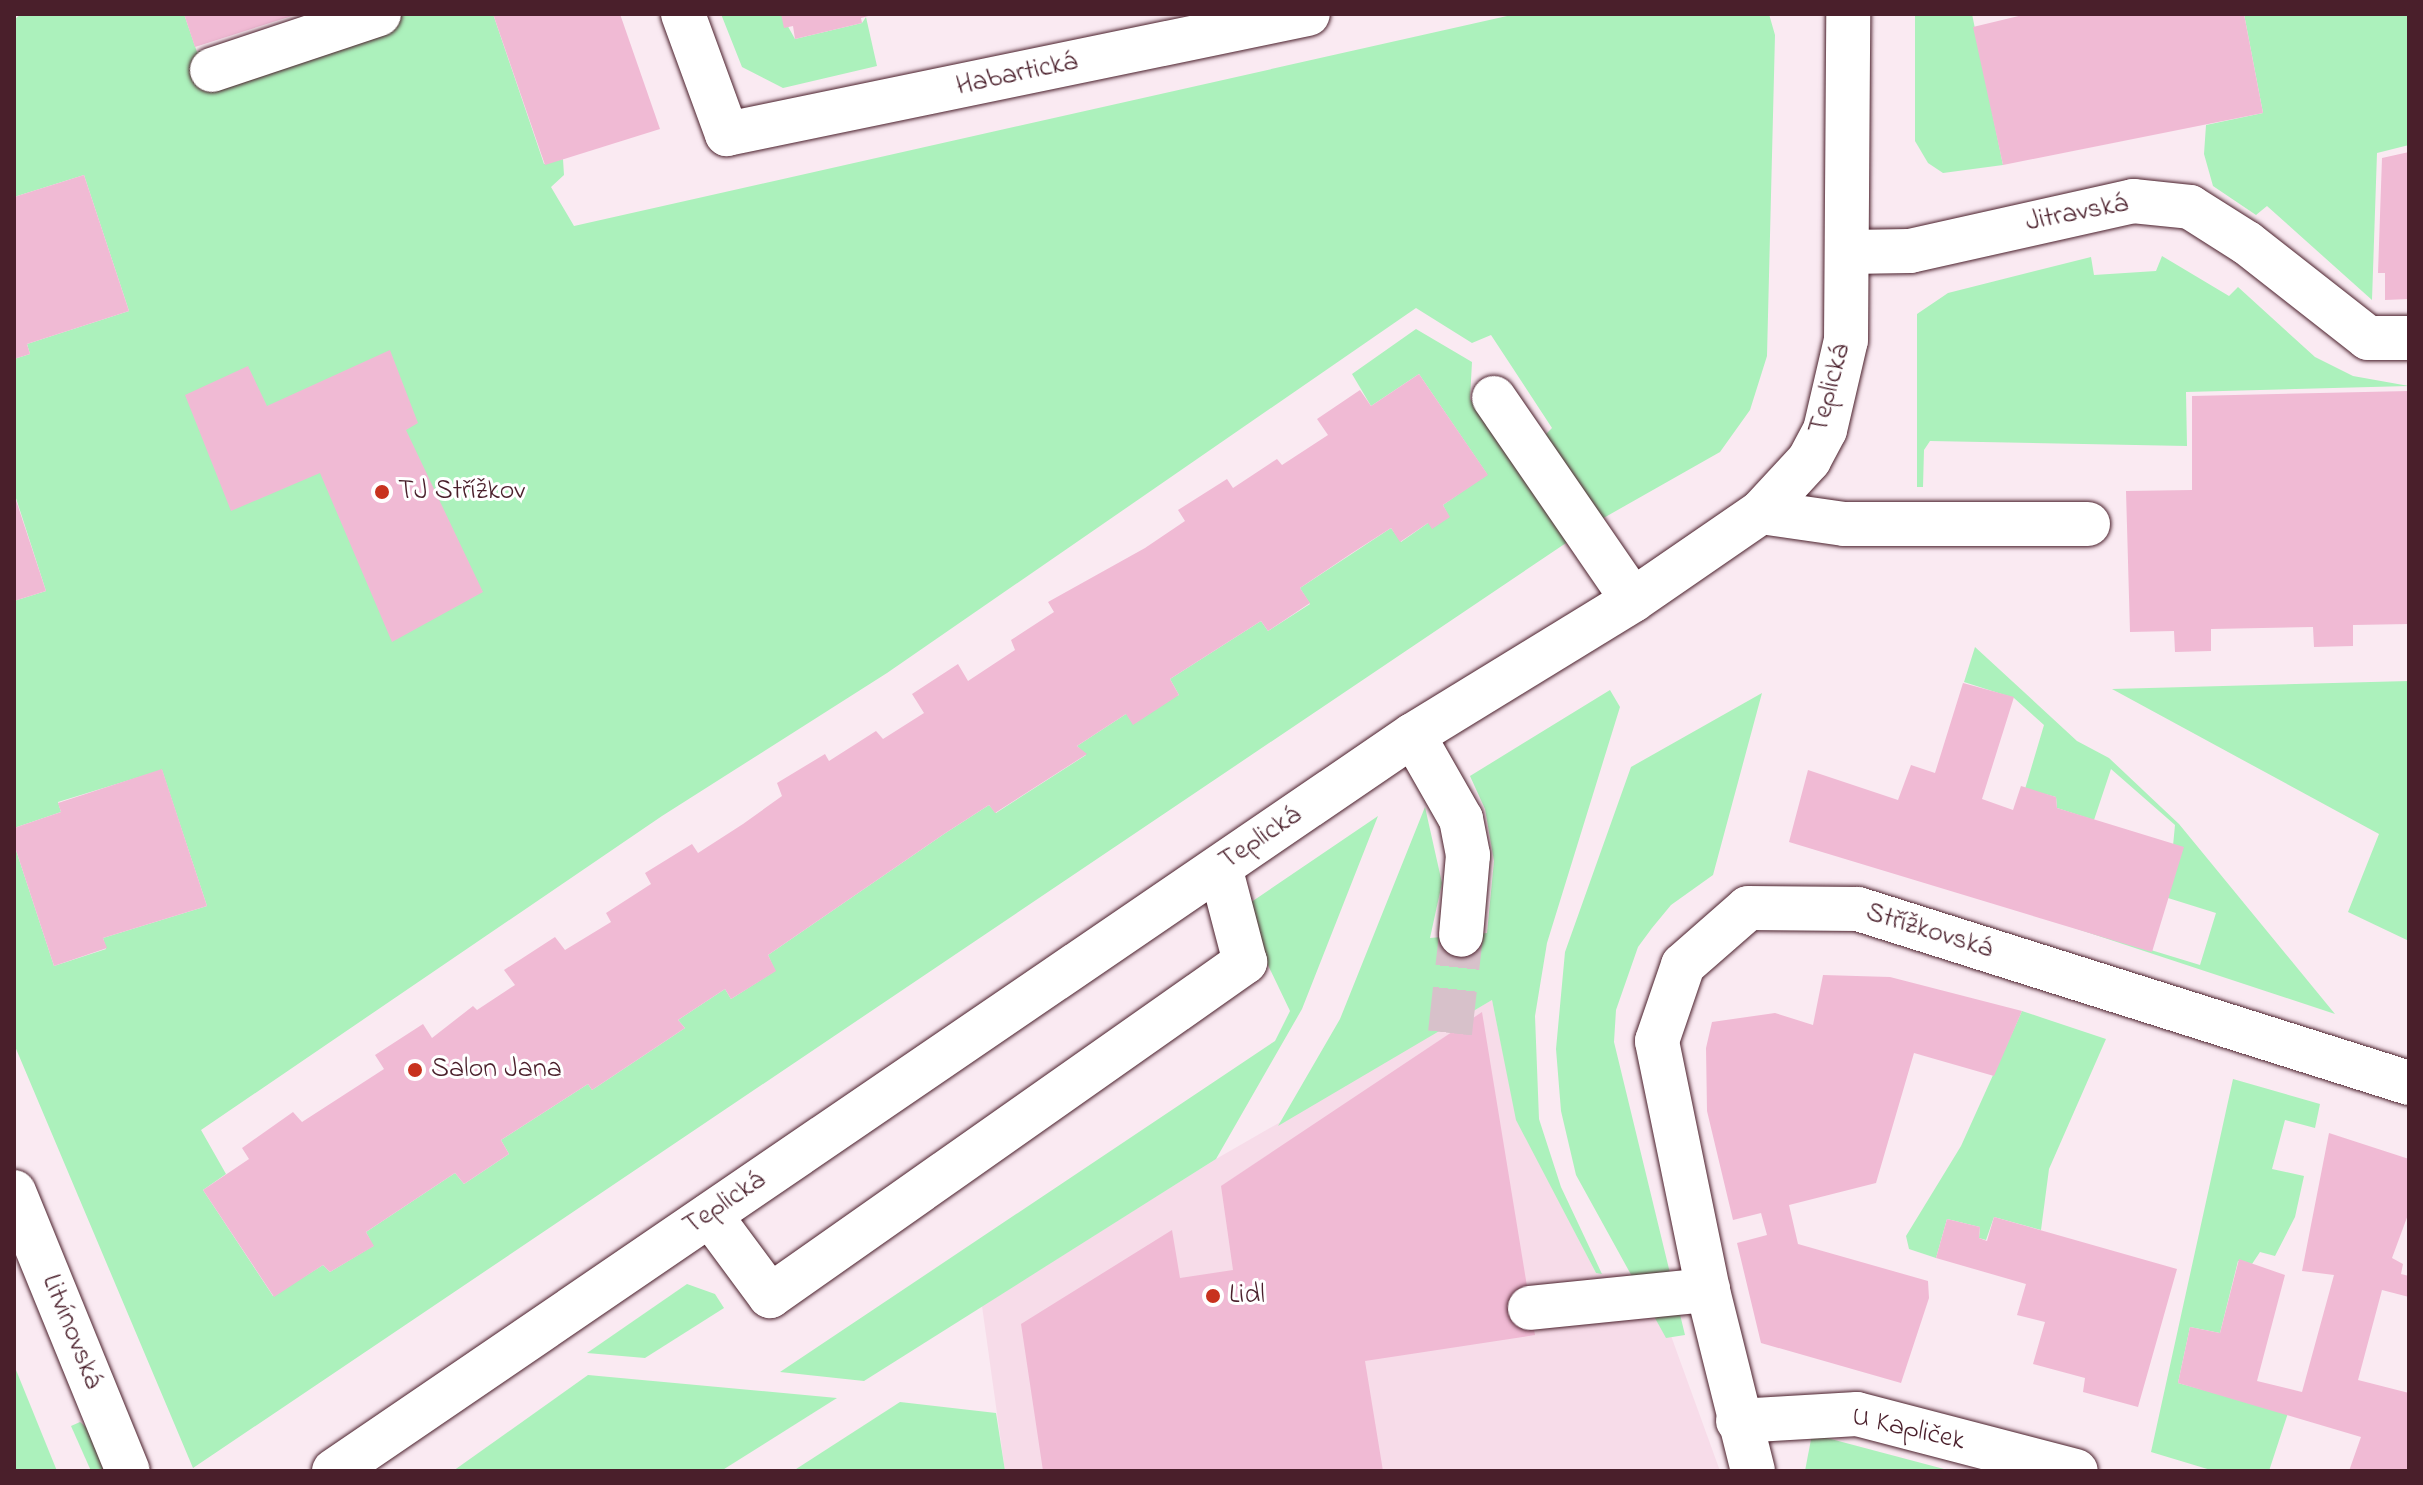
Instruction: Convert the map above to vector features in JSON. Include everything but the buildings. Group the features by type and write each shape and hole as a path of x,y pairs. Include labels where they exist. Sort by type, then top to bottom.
{"street":[{"path":"212,70 379,14"},
{"name":"Habartická","path":"683,14 727,134 1308,14"},
{"name":"Teplická","path":"334,1471 1413,735 1633,600 1761,512 1809,460 1825,430 1846,340 1849,252 1848,14"},
{"name":"Jitravská","path":"1849,252 1910,251 2133,201 2190,207 2247,243 2368,338 2409,338"},
{"path":"1494,398 1633,600"},
{"path":"1761,512 1844,524 2088,524"},
{"path":"1413,735 1461,819 1468,855 1461,935"},
{"path":"710,1215 770,1296 1245,962 1220,867"},
{"name":"Střížkovská","path":"1753,1471 1738,1421 1708,1290 1657,1041 1683,965 1748,908 1858,909 2409,1083"},
{"name":"Litvínovská","path":"14,1192 128,1471"},
{"path":"1530,1308 1708,1290"},
{"name":"U Kapliček","path":"1738,1421 1857,1414 2076,1471"}],"shaded area":[{"path":"1492,1000 1517,1120 1596,1273 1649,1275 1720,1471 1005,1471 982,1306 1216,1159"}],"green space":[{"path":"21,14 184,14 197,52 312,14 493,14 544,164 563,159 564,175 551,187 574,226 1516,14 1769,14 1775,35 1767,356 1750,410 1720,452 1600,520 1540,440 1552,428 1491,335 1472,343 1416,308 887,673 662,816 201,1130 226,1174 203,1190 273,1296 323,1265 330,1272 373,1246 366,1232 455,1173 464,1184 509,1154 501,1140 588,1084 592,1090 685,1028 678,1020 725,989 731,999 775,971 768,955 944,834 989,805 996,813 1086,755 1077,746 1126,714 1179,695 1170,679 1261,621 1268,631 1310,604 1300,588 1391,528 1401,542 1428,523 1449,517 1443,505 1487,474 1419,374 1371,406 1352,374 1416,329 1472,362 1470,399 1569,541 193,1468 14,1044 14,844 54,966 106,949 103,938 207,906 162,770 58,802 61,812 14,828 14,601 46,591 14,492 14,359 30,354 27,344 129,311 84,175 14,197 14,20"},
{"path":"721,14 781,14 795,39 862,23 866,17 877,66 783,88 742,67"},
{"path":"1915,14 1972,14 2003,165 1943,173 1928,163 1915,141"},
{"path":"2244,14 2409,14 2409,145 2377,153 2372,300 2267,206 2256,215 2213,186 2204,154 2206,125 2263,113"},
{"path":"2162,256 2229,296 2238,287 2315,357 2353,376 2409,386 2186,392 2187,446 1930,441 1924,450 1923,487 1917,487 1917,314 1948,293 2091,257 2094,275 2156,271"},
{"path":"1975,647 2077,741 2109,758 2179,824 2335,1014 2026,912 2200,965 2216,913 2168,898 2175,825 2111,769 2094,820 2057,808 2056,797 2025,789 2044,725 2014,698 1964,682"},
{"path":"2409,681 2409,941 2348,912 2379,834 2112,689"},
{"path":"1610,690 1620,707 1547,943 1535,1016 1539,1119 1561,1187 1602,1274 1596,1273 1516,1120 1492,1000 1278,1126 1340,1019 1425,807 1442,883 1430,938 1487,933 1494,861 1485,809 1470,776"},
{"path":"1762,693 1713,875 1671,905 1638,947 1616,1010 1614,1042 1685,1335 1666,1338 1576,1175 1561,1111 1556,1049 1565,952 1631,767"},
{"path":"1378,816 1302,1009 1216,1159 864,1381 780,1372 1275,1041 1290,1011 1241,909"},
{"path":"2022,1011 2106,1039 2049,1169 2041,1230 1994,1217 1986,1240 1979,1238 1980,1227 1947,1219 1936,1258 1909,1249 1906,1236 1961,1146"},
{"path":"2233,1079 2320,1104 2315,1128 2285,1120 2272,1169 2304,1176 2295,1217 2275,1256 2260,1252 2252,1264 2238,1261 2220,1333 2190,1327 2178,1383 2288,1413 2269,1471 2214,1471 2151,1452"},
{"path":"687,1284 715,1294 724,1308 645,1358 587,1353"},
{"path":"14,1365 57,1471 14,1471"},
{"path":"588,1375 837,1398 721,1471 453,1471"},
{"path":"900,1402 996,1413 1005,1471 793,1471"},
{"path":"80,1422 87,1428 104,1471 91,1471 71,1426"},
{"path":"1812,1434 1944,1469 1945,1471 1805,1471"}],"tunnel":[{"path":"1450,1033 1461,935"}],"place":[{"name":"TJ Střížkov","path":"382,492"},
{"name":"Salon Jana","path":"415,1070"},
{"name":"Lidl","path":"1213,1296"}]}
